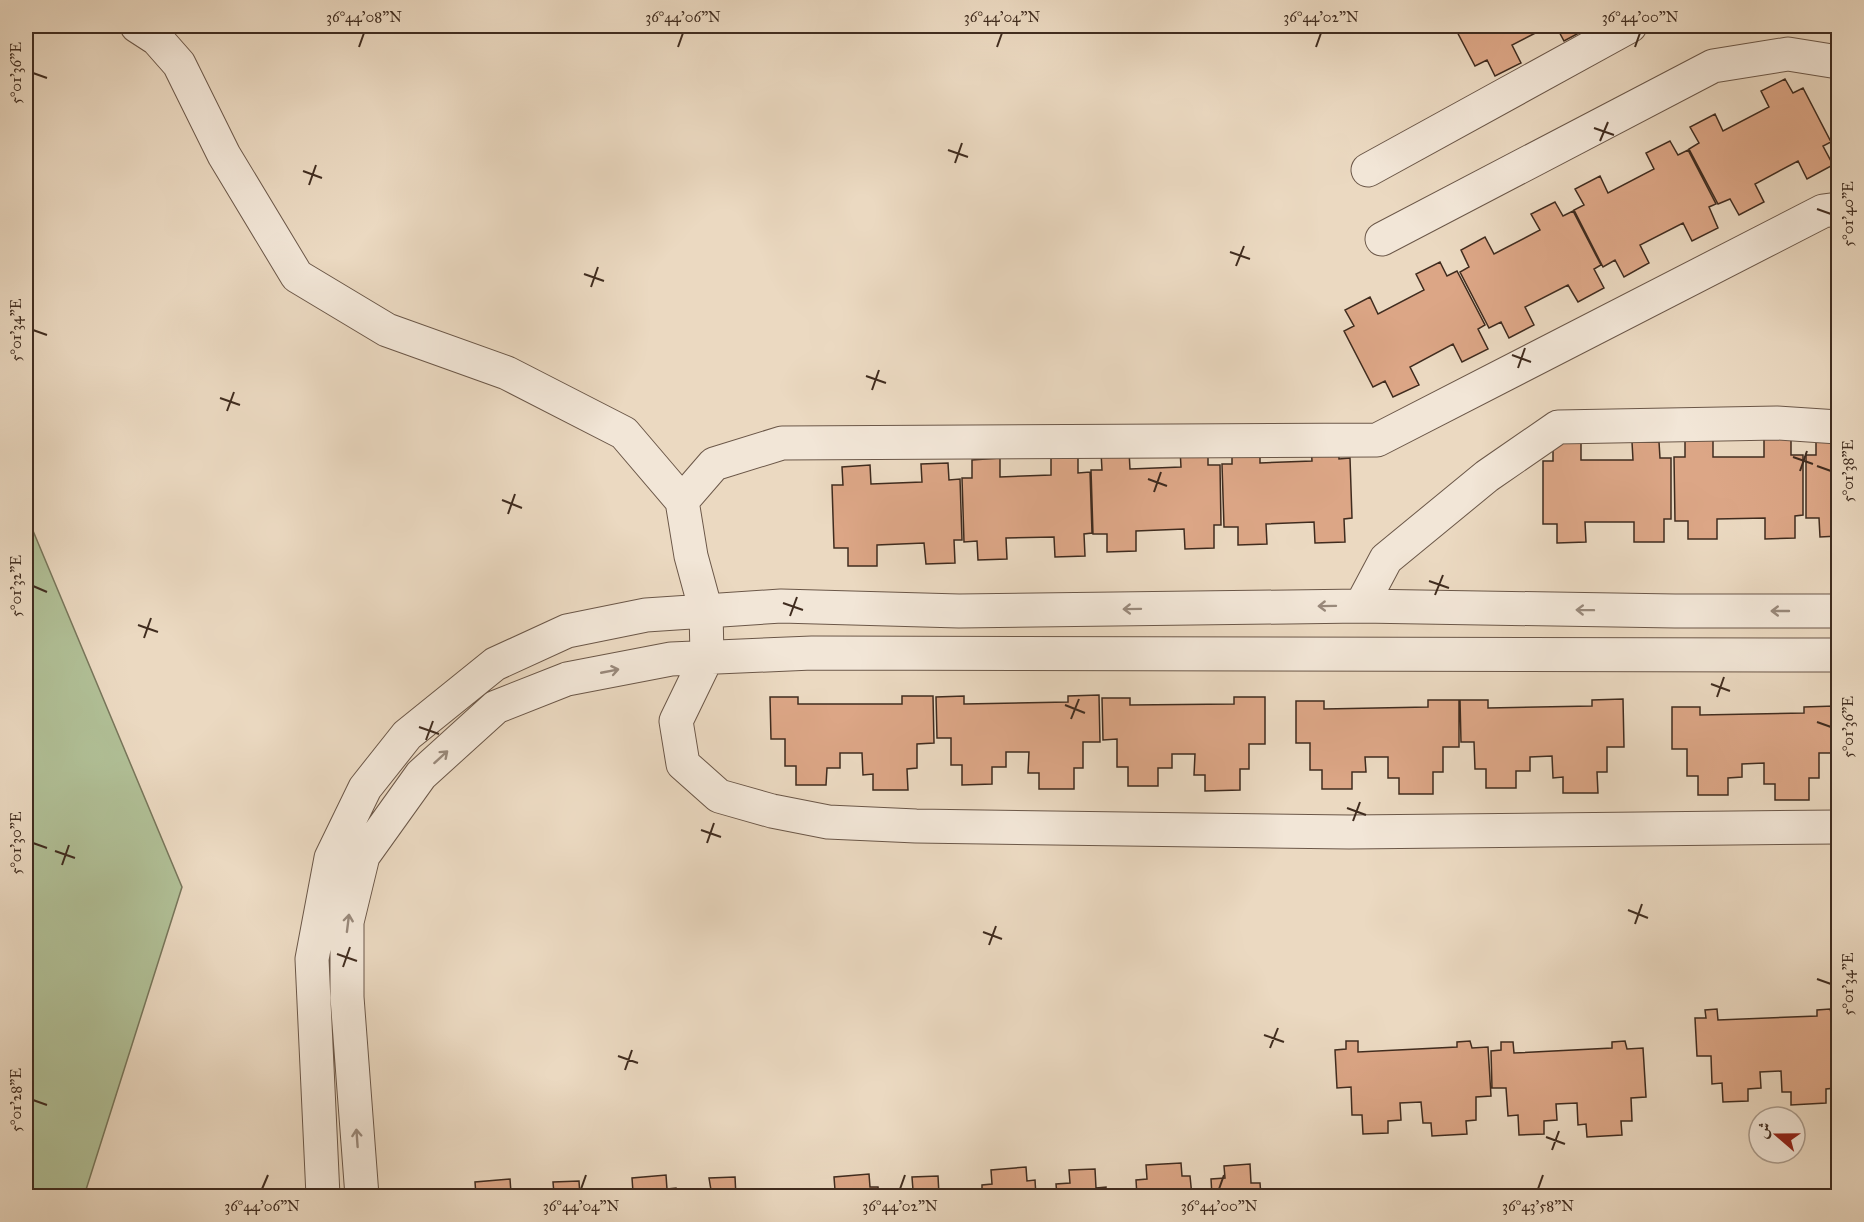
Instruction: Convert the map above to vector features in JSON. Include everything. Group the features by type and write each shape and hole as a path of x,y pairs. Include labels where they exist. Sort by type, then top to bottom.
{"street":[{"path":"137,26 157,39 179,64 224,155 297,276 387,330 507,373 624,433 682,501 691,556 706,611 707,657 676,721 683,764 719,796 771,811 828,822 916,826 1349,832 1839,827"},
{"path":"1368,170 1630,26"},
{"path":"1382,239 1713,66 1788,54 1839,62"},
{"path":"682,501 714,464 782,442 1377,440 1823,211 1839,209"},
{"path":"1361,606 1386,559 1487,476 1558,427 1777,423 1839,427"},
{"path":"323,1197 312,959 331,858 365,788 407,735 495,664 567,631 646,615 781,606 958,611 1361,606 1675,612 1839,611"},
{"path":"362,1197 346,987 347,922 363,856 421,775 496,707 567,679 671,659 812,653 1839,655"}],"green space":[{"path":"26,514 182,887 84,1196 26,1196"}],"building":[{"path":"1454,26 1549,26 1512,45 1521,63 1495,76 1487,60 1475,66"},
{"path":"1556,26 1589,26 1590,27 1564,41"},
{"path":"1785,79 1793,93 1803,88 1831,142 1823,146 1833,165 1807,179 1798,161 1755,184 1764,202 1739,215 1730,199 1718,204 1689,149 1699,143 1690,127 1715,114 1723,131 1769,107 1761,91"},
{"path":"1670,141 1678,155 1688,150 1716,204 1709,207 1718,228 1692,241 1683,223 1640,245 1649,263 1624,277 1615,260 1603,267 1574,210 1584,205 1575,189 1600,176 1608,193 1654,169 1646,153"},
{"path":"1555,202 1563,216 1573,211 1601,265 1594,269 1604,288 1578,302 1568,285 1525,307 1534,325 1509,338 1501,322 1489,328 1460,272 1469,267 1461,250 1485,237 1494,254 1540,230 1531,214"},
{"path":"1440,262 1447,276 1457,271 1485,325 1478,329 1488,349 1462,362 1453,344 1410,367 1419,385 1393,397 1385,381 1373,387 1344,331 1354,326 1345,310 1370,297 1378,314 1424,290 1416,274"},
{"path":"1816,436 1838,436 1838,536 1820,537 1819,518 1806,518 1806,455 1816,455"},
{"path":"1791,438 1791,455 1803,455 1803,515 1795,516 1795,538 1765,539 1765,518 1717,519 1717,539 1688,539 1688,521 1675,521 1674,457 1685,457 1685,439 1713,439 1713,457 1764,457 1764,439"},
{"path":"1338,442 1339,459 1350,458 1352,518 1344,519 1345,542 1315,543 1314,522 1266,524 1267,544 1238,545 1238,527 1224,527 1222,464 1232,464 1232,445 1260,444 1260,463 1312,461 1311,443"},
{"path":"1553,442 1581,442 1581,460 1633,460 1632,442 1659,442 1660,458 1671,458 1671,519 1664,519 1664,542 1634,542 1634,522 1585,522 1586,542 1557,543 1557,524 1543,524 1543,461 1553,461"},
{"path":"1208,448 1208,465 1220,465 1221,525 1214,525 1214,548 1185,549 1184,529 1136,531 1136,551 1107,552 1107,534 1093,534 1091,470 1102,470 1101,452 1129,451 1130,469 1181,467 1180,449"},
{"path":"1078,456 1078,473 1090,472 1092,533 1084,534 1085,556 1055,557 1054,537 1006,538 1007,559 978,560 977,541 964,542 962,478 972,478 972,460 1000,458 1000,477 1051,475 1051,457"},
{"path":"948,463 949,480 960,479 962,540 954,540 955,563 926,564 924,543 877,545 877,566 848,566 848,548 834,548 832,485 843,485 842,467 870,465 871,484 922,482 921,464"},
{"path":"1099,695 1100,742 1083,742 1083,768 1074,768 1074,789 1039,789 1039,773 1028,773 1029,752 1006,752 1006,767 992,767 992,784 962,785 962,765 951,765 951,738 937,738 936,697 964,696 964,704 1068,702 1068,696"},
{"path":"902,696 933,696 934,743 917,744 917,768 907,769 908,790 873,790 873,774 863,775 862,753 840,753 840,768 827,768 826,785 796,785 796,766 785,766 785,739 771,739 770,697 798,697 798,704 902,704"},
{"path":"1234,697 1265,697 1265,744 1249,744 1249,769 1240,769 1240,790 1205,791 1205,775 1194,775 1195,754 1172,754 1172,768 1158,768 1158,786 1128,786 1128,767 1117,767 1117,739 1103,740 1102,698 1130,698 1130,705 1234,704"},
{"path":"1623,699 1624,747 1607,747 1607,772 1597,772 1598,793 1563,793 1563,777 1553,778 1552,756 1530,757 1530,771 1516,771 1516,788 1486,788 1486,769 1475,769 1474,742 1461,742 1460,700 1488,700 1488,708 1592,706 1592,700"},
{"path":"1428,700 1459,700 1459,747 1443,747 1443,772 1433,772 1433,794 1399,794 1399,778 1388,778 1388,757 1365,757 1366,772 1352,772 1352,789 1322,789 1322,770 1310,770 1310,743 1296,743 1296,701 1324,701 1324,709 1428,707"},
{"path":"1835,706 1835,753 1819,753 1819,778 1809,778 1809,800 1775,800 1775,784 1764,784 1764,763 1742,764 1742,777 1728,778 1728,795 1698,795 1698,776 1687,776 1687,749 1672,749 1672,707 1700,707 1700,715 1804,713 1804,707"},
{"path":"1717,1009 1718,1020 1817,1016 1817,1010 1830,1009 1832,1016 1838,1016 1838,1065 1835,1066 1836,1088 1826,1089 1826,1103 1791,1105 1791,1092 1782,1092 1781,1071 1760,1072 1761,1088 1748,1089 1748,1101 1723,1102 1722,1083 1712,1084 1711,1056 1697,1056 1695,1018 1706,1018 1705,1010"},
{"path":"1346,1041 1358,1041 1358,1052 1457,1047 1457,1042 1470,1041 1472,1048 1488,1047 1491,1096 1476,1097 1476,1120 1466,1121 1467,1134 1432,1136 1431,1123 1423,1123 1421,1102 1400,1103 1401,1120 1388,1121 1388,1133 1363,1134 1362,1115 1352,1115 1351,1087 1337,1088 1335,1050 1346,1049"},
{"path":"1625,1041 1627,1049 1643,1048 1646,1097 1631,1098 1632,1121 1621,1121 1622,1135 1587,1137 1586,1124 1578,1125 1577,1103 1556,1104 1557,1120 1544,1121 1544,1134 1519,1135 1518,1115 1508,1116 1506,1088 1492,1088 1491,1051 1501,1050 1501,1042 1513,1042 1514,1053 1612,1048 1612,1042"},
{"path":"1181,1163 1182,1176 1190,1176 1192,1196 1137,1196 1136,1180 1147,1179 1146,1165"},
{"path":"1250,1164 1251,1183 1260,1183 1261,1196 1212,1196 1211,1179 1225,1178 1224,1166"},
{"path":"1026,1167 1027,1181 1035,1180 1036,1196 982,1196 982,1185 992,1184 991,1170"},
{"path":"1095,1169 1096,1188 1106,1187 1106,1196 1057,1196 1056,1184 1070,1183 1069,1170"},
{"path":"869,1174 870,1187 878,1187 879,1196 824,1196 824,1191 835,1190 834,1177"},
{"path":"666,1175 667,1189 676,1188 677,1196 622,1196 622,1192 633,1192 632,1178"},
{"path":"938,1176 939,1195 948,1194 948,1196 900,1196 900,1190 913,1190 912,1177"},
{"path":"735,1177 736,1196 697,1196 697,1192 711,1190 709,1178"},
{"path":"510,1179 511,1193 519,1192 519,1196 476,1196 475,1182"},
{"path":"579,1181 580,1196 540,1196 554,1194 553,1182"}]}
